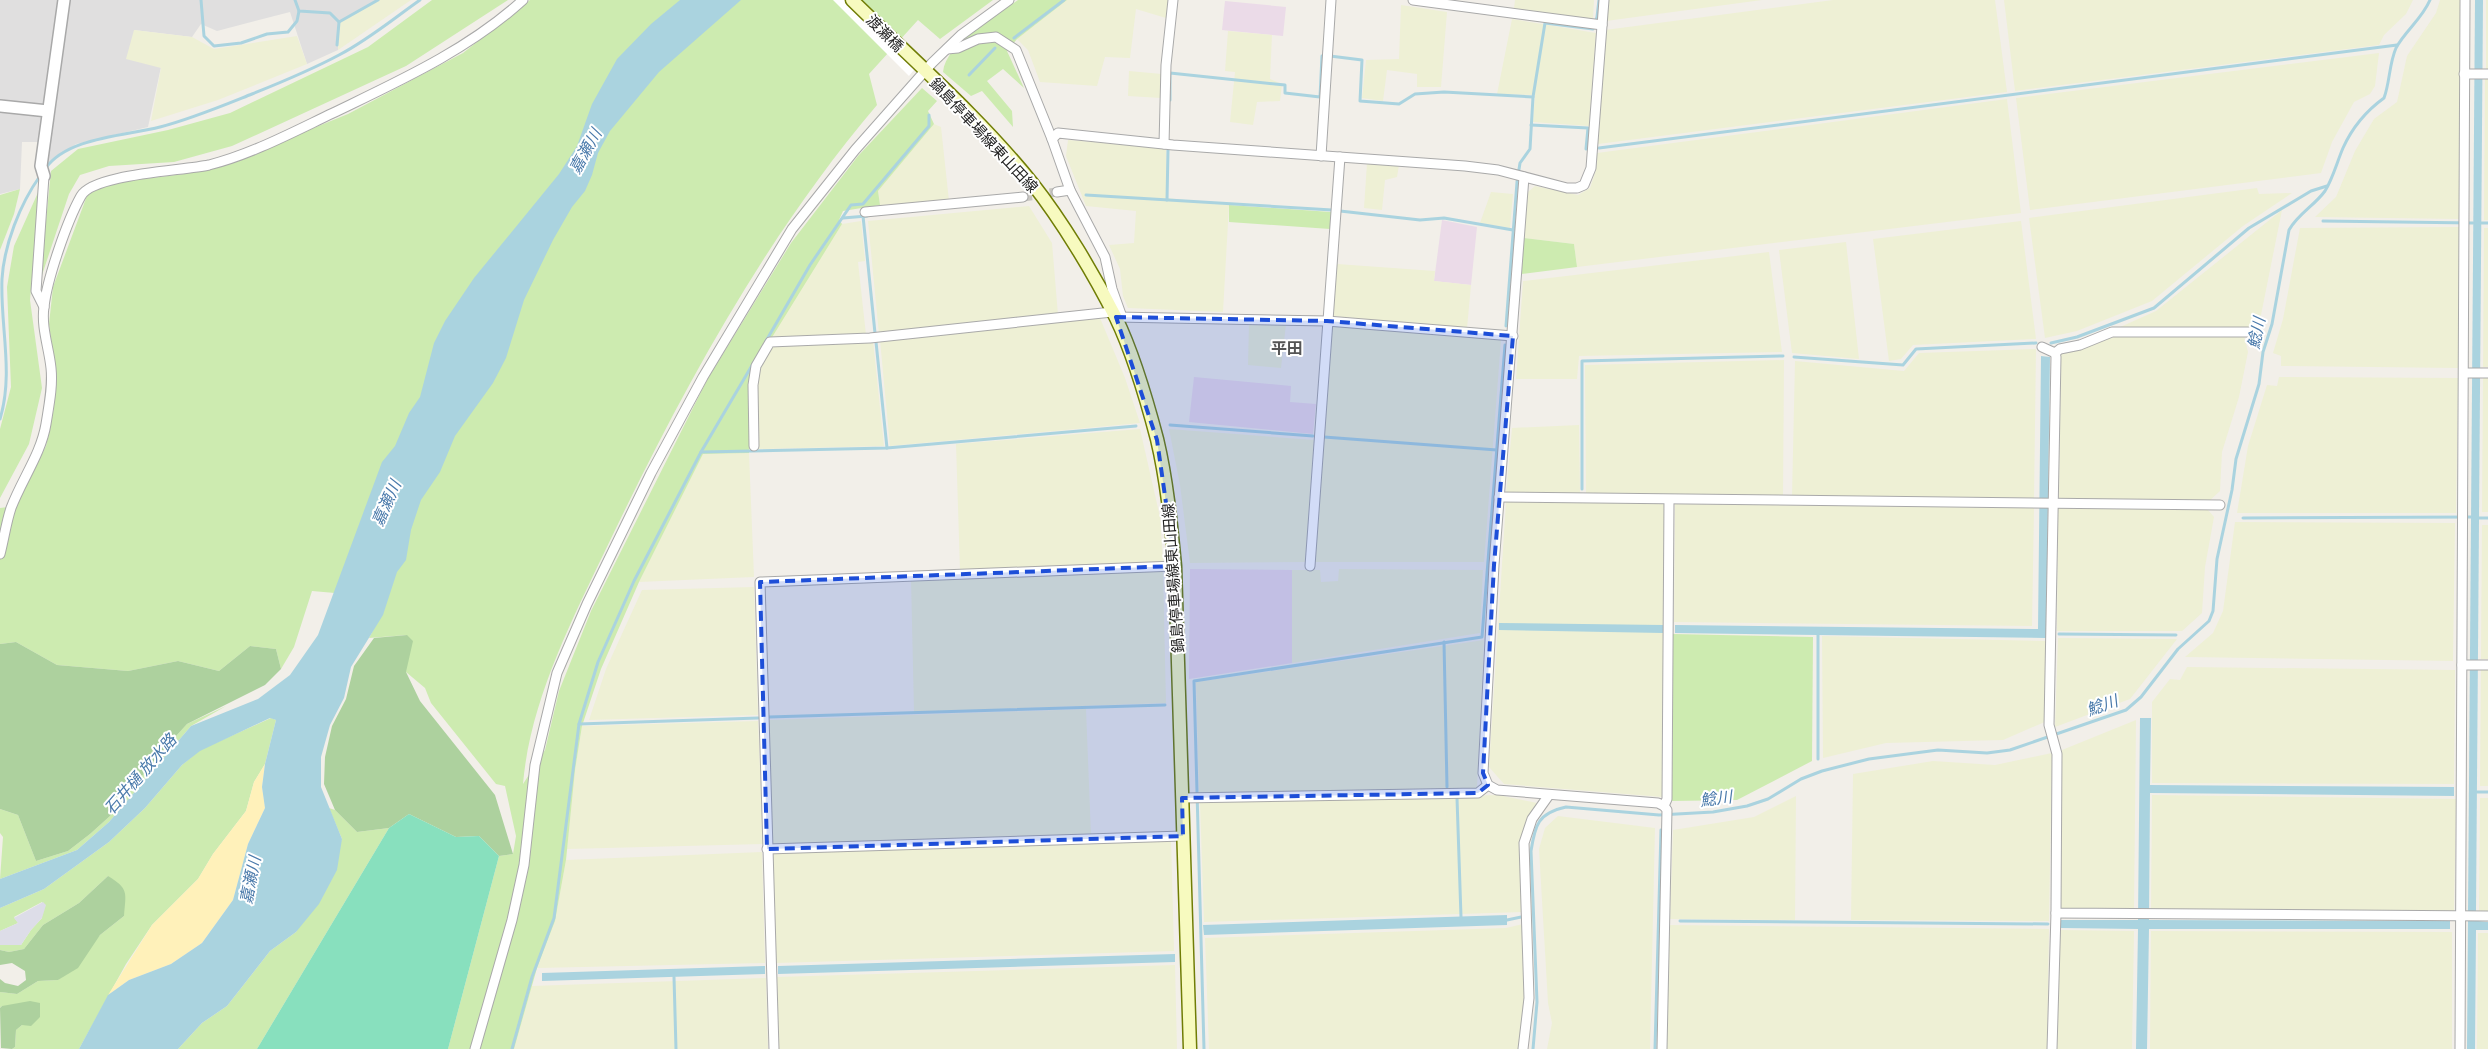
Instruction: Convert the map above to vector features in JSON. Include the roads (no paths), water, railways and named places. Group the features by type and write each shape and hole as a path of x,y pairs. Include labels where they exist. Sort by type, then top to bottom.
{"main road":[{"name":"渡瀬橋","path":"852,0 922,69"},
{"name":"鍋島停車場線東山田線","path":"922,69 986,132 1032,184 1073,244 1116,316 1141,384 1157,440 1167,494 1175,566 1192,798 1183,836 1190,1049"}],"street":[{"path":"44,307 36,291 43,171 48,111 64,0"},
{"path":"0,554 11,508 34,459 47,419 51,394 52,368 44,321 44,307 66,232 81,196 87,188 110,179 188,170 250,151 417,71 489,27 523,0"},
{"path":"475,1049 512,920 524,865 535,765 543,723 557,673 587,604 651,473 699,386 792,230 922,69 961,35 1009,0"},
{"path":"1164,144 1166,65 1173,0"},
{"path":"1321,156 1330,0"},
{"path":"1412,0 1602,25"},
{"path":"1052,139 1058,133 1164,144 1465,166 1519,175 1568,188 1577,188 1584,185 1588,179 1604,0"},
{"path":"2460,1049 2459,915 2463,517 2467,373 2464,222 2468,74 2465,0"},
{"path":"947,49 958,48 978,39 996,37 1007,42 1016,50 1052,139 1070,190 1105,258 1116,316"},
{"path":"2468,74 2487,74"},
{"path":"0,106 48,111"},
{"path":"1310,566 1340,157"},
{"path":"1519,175 1513,336 1499,497 1483,773 1488,785 1497,790 1658,803 1666,808"},
{"path":"1057,192 1070,190"},
{"path":"865,212 1023,197"},
{"path":"754,446 753,385 756,366 770,342 870,338 1116,316 1327,320 1513,336"},
{"path":"2055,353 2060,349 2080,345 2112,332 2252,332"},
{"path":"2042,347 2055,353"},
{"path":"2052,1049 2056,913 2056,747 2050,729 2055,503 2055,353"},
{"path":"2467,373 2485,373"},
{"path":"1499,497 2220,505"},
{"path":"1662,1049 1667,826 1669,500"},
{"path":"774,1049 760,582 1175,566"},
{"path":"2462,664 2485,665"},
{"path":"1192,798 1478,793 1488,785"},
{"path":"1523,1049 1529,998 1524,843 1532,819 1549,795"},
{"path":"767,849 1183,836"},
{"path":"2056,913 2488,916"}],"water":[{"name":"嘉瀬川","path":"680,0 741,0 659,72 610,131 598,153 585,191 572,207 553,240 524,300 506,358 493,383 455,436 440,472 421,500 411,530 406,560 397,572 383,615 351,667 344,698 330,725 321,757 321,787 342,839 337,870 319,904 296,932 270,951 227,1006 202,1023 178,1049 79,1049 108,995 129,980 171,964 202,943 233,900 248,844 265,808 262,787 265,764 276,720 270,718 200,751 182,765 145,808 109,842 44,889 0,908 0,879 77,850 109,822 191,726 258,699 290,675 318,635 382,462 395,446 409,413 420,397 434,343 445,321 474,278 559,174 577,146 592,104 617,59 651,24"},
{"path":"2475,0 2483,0 2476,911 2468,911"},
{"path":"2041,356 2050,357 2046,638 1675,633 1675,625 2038,629"},
{"path":"1499,623 1663,625 1663,633 1499,630"},
{"path":"2140,718 2151,718 2150,785 2454,787 2454,796 2150,793 2149,920 2450,921 2450,929 2149,929 2147,1049 2136,1049 2138,929 2061,928 2061,920 2138,920"},
{"path":"1507,915 1507,925 1204,935 1203,925"},
{"path":"2468,920 2488,922 2488,930 2476,930 2475,1049 2467,1049"},
{"path":"1175,954 1175,962 778,974 778,966"},
{"path":"765,966 765,974 542,981 542,973"}],"waterway":[{"path":"201,0 204,36 214,46 241,43 267,34 288,32 297,21 299,11"},
{"path":"295,0 299,11 330,13 339,22 337,45"},
{"path":"339,22 378,0"},
{"path":"45,169 55,158 67,150 82,144 183,120 307,71 360,43 420,0"},
{"path":"1014,38 1064,0"},
{"path":"1506,326 1517,182 1520,163 1530,149 1533,97 1545,23 1593,29 1599,0"},
{"name":"鯰川","path":"1533,1049 1537,1002 1531,851 1536,827 1549,813 1566,807 1659,815 1713,812 1747,806 1768,799 1801,779 1822,771 1869,759 1938,750 1987,753 2010,750 2126,710 2141,697 2178,649 2209,621 2213,611 2217,559 2232,490 2236,459 2259,384 2263,352 2272,324 2289,230 2297,219 2325,191 2343,148 2360,120 2384,98 2396,48 2423,13 2430,0"},
{"path":"1599,148 2397,45"},
{"path":"969,75 995,48"},
{"path":"1170,100 1170,73 1285,85 1285,93 1320,97 1322,56"},
{"path":"1330,56 1362,60 1360,101 1399,104 1415,94 1444,92 1533,97"},
{"path":"766,341 810,265 851,205 863,204 929,126 929,115"},
{"path":"1531,125 1588,128 1586,149"},
{"path":"1167,200 1168,150"},
{"path":"0,419 6,384 2,297 3,266 14,225 26,199 40,176"},
{"path":"2051,343 2077,337 2154,308 2249,228 2311,191 2327,186"},
{"path":"1086,195 1332,210"},
{"path":"1340,211 1420,220 1444,218 1513,230"},
{"path":"863,216 875,333"},
{"path":"843,218 867,216"},
{"path":"2323,221 2473,223"},
{"path":"2481,223 2488,223"},
{"path":"876,342 887,448"},
{"path":"1794,357 1903,365 1916,349 2036,343"},
{"path":"1204,1049 1194,681 1482,637 1505,345"},
{"path":"1582,489 1582,361 1783,356"},
{"path":"512,1049 532,977 554,918 579,724 598,662 634,581 701,452 754,362"},
{"path":"1170,425 1313,436"},
{"path":"701,452 887,448 1136,426"},
{"path":"1324,437 1497,450"},
{"path":"2243,518 2471,517"},
{"path":"2479,518 2488,518"},
{"path":"2059,634 2176,635"},
{"path":"1818,635 1818,759"},
{"path":"1444,642 1447,787"},
{"path":"769,717 1165,705"},
{"path":"579,724 758,718"},
{"path":"2477,792 2488,792"},
{"path":"1457,798 1461,917"},
{"path":"1655,1049 1661,830"},
{"path":"1507,920 1526,916"},
{"path":"1680,921 2048,924"},
{"path":"674,977 676,1049"}],"tunnel":[{"path":"1023,197 1057,192"}],"district":[{"name":"平田","path":"1287,348"}],"water label":[{"name":"石井樋 放水路","path":"140,774"}]}
